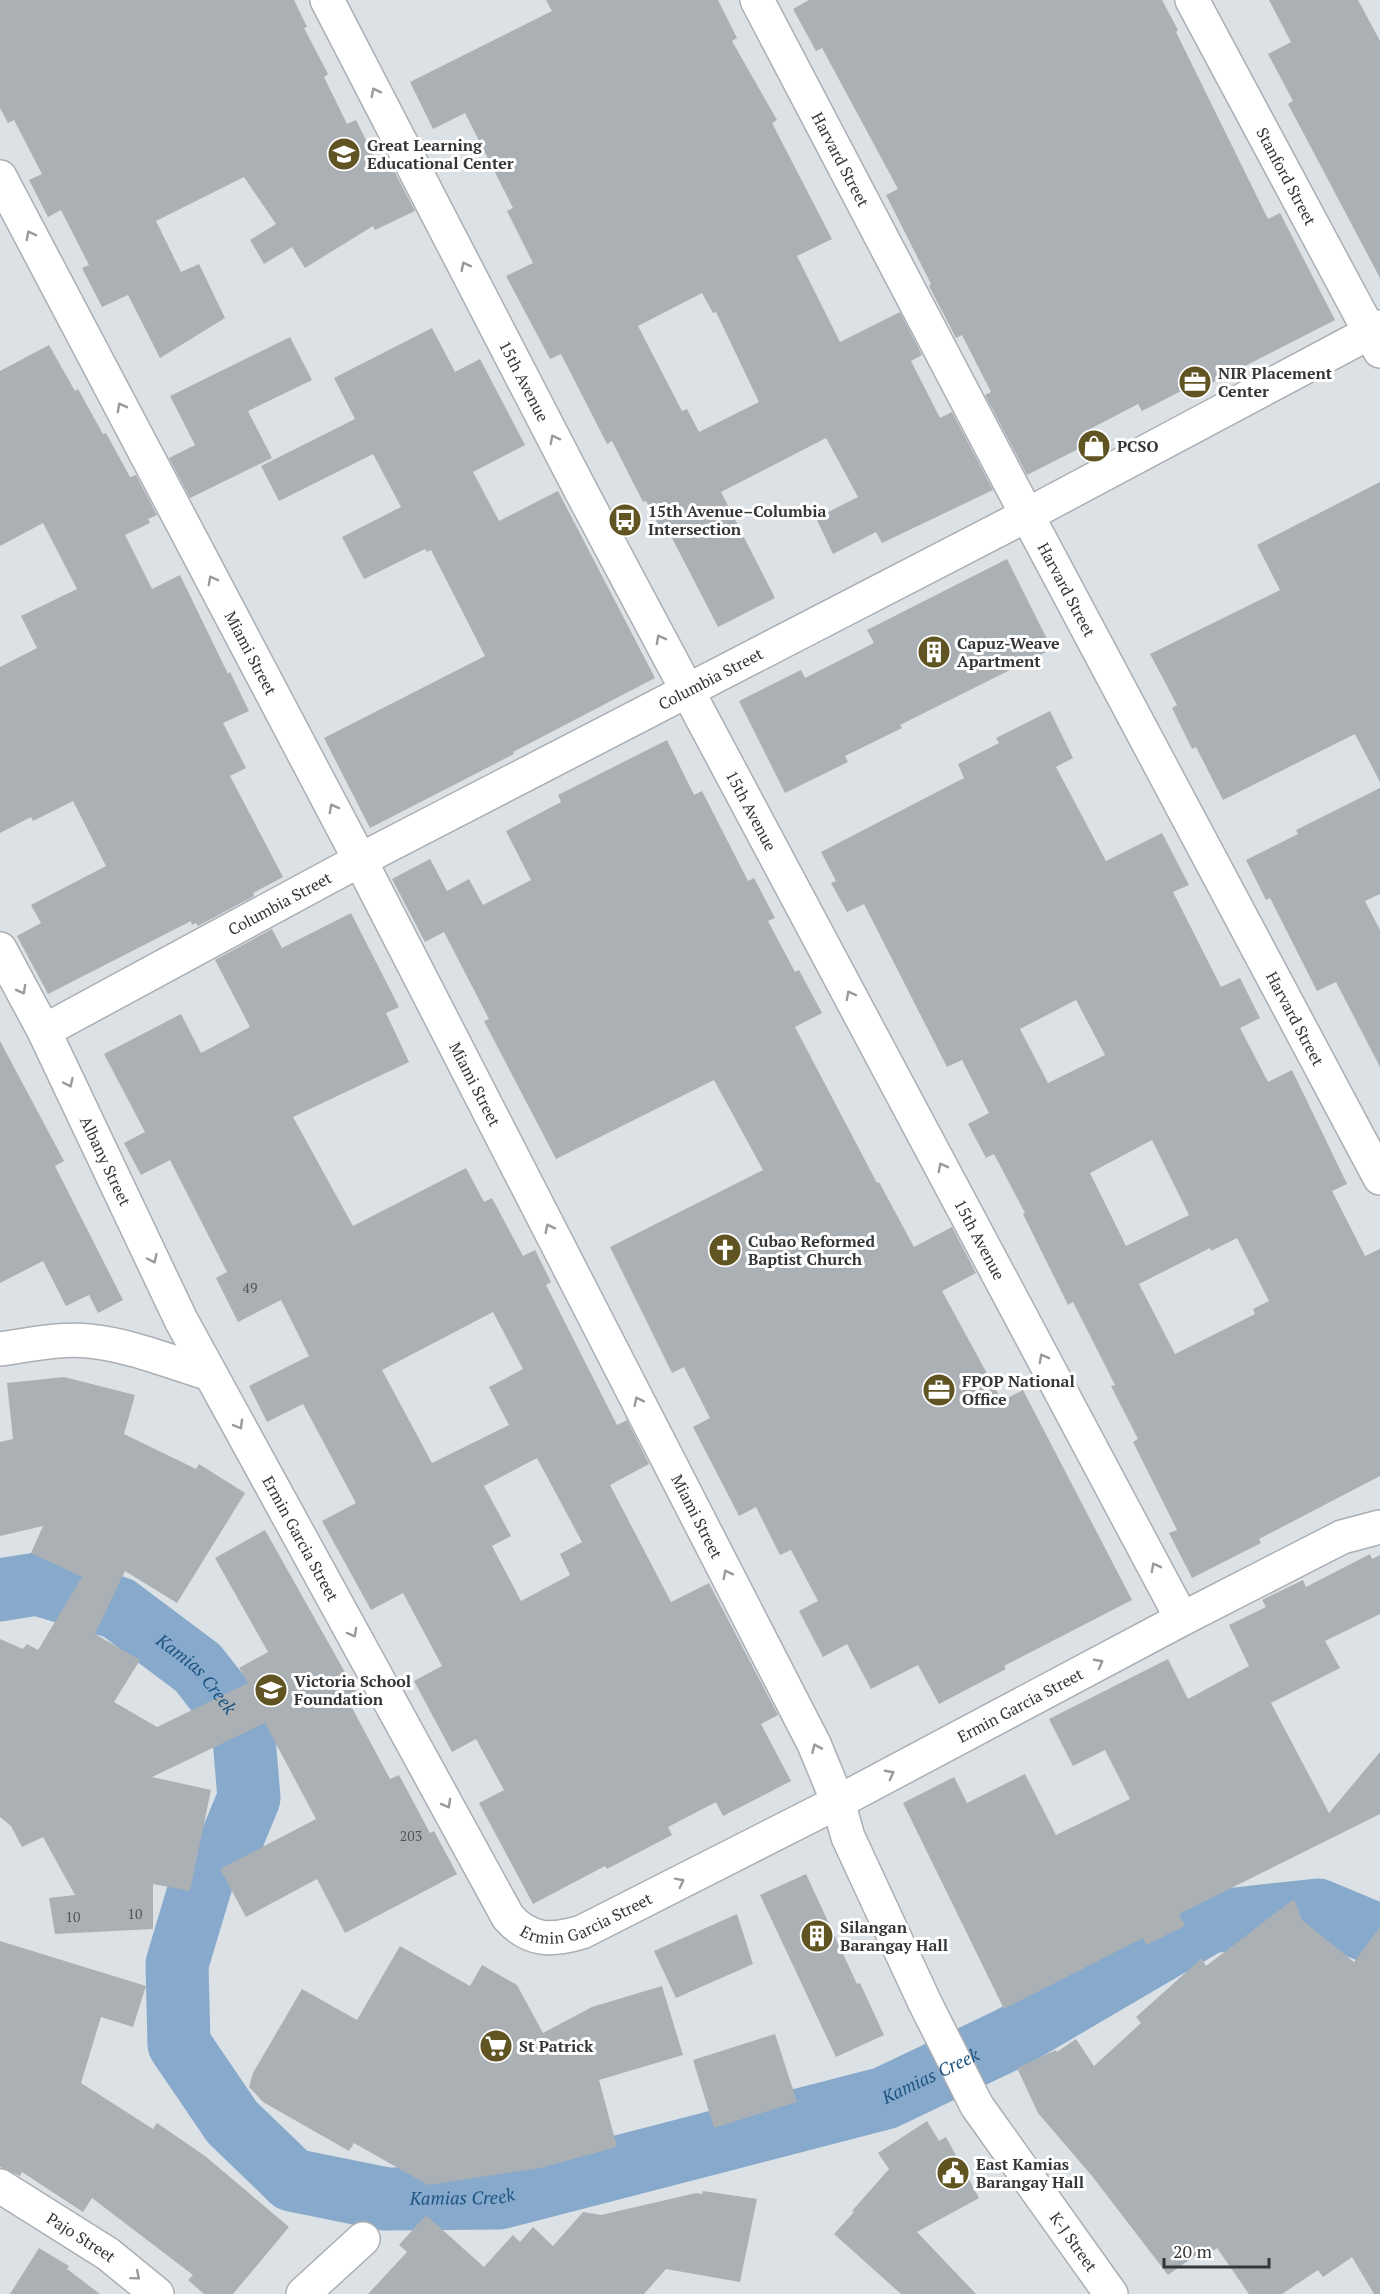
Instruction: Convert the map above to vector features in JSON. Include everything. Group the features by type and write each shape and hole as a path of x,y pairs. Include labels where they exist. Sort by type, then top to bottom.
{"street":[{"name":"15th Avenue","path":"327,0 576,480 1182,1619"},
{"name":"Harvard Street","path":"758,0 1027,515 1380,1178"},
{"name":"Stanford Street","path":"1192,0 1377,337"},
{"name":"Miami Street","path":"0,177 360,860 809,1733 838,1802 848,1837 925,2003"},
{"name":"Columbia Street","path":"44,1030 360,860 1377,337"},
{"name":"Albany Street","path":"0,949 44,1030 181,1320 210,1374"},
{"path":"0,1349 49,1342 88,1340 127,1348 210,1374"},
{"name":"Ermin Garcia Street","path":"210,1374 502,1906 519,1930 538,1937 559,1939 582,1932 838,1802 1182,1619 1342,1537 1380,1527"},
{"name":"K-J Street","path":"925,2003 977,2106 1111,2294"},
{"name":"Pajo Street","path":"0,2186 108,2254 157,2294"},
{"path":"303,2294 363,2239"}],"building":[{"path":"0,0 294,0 307,27 304,28 328,74 324,77 347,124 356,120 379,166 389,161 415,211 375,230 373,226 305,268 292,247 264,264 250,240 276,224 244,177 156,221 181,272 199,264 225,318 160,358 128,295 102,307 82,268 89,265 61,210 48,217 29,180 42,174 14,120 8,123 0,108"},
{"path":"546,0 718,0 737,38 732,41 777,120 772,123 832,239 797,256 840,342 900,312 922,355 911,361 940,418 952,412 993,490 882,543 876,532 833,554 816,518 858,497 826,438 721,492 775,598 718,627 671,536 666,539 646,501 643,502 612,441 607,444 561,354 550,359 506,276 533,263 507,211 513,208 465,113 433,129 410,82 552,11","holes":["702,293 713,313 716,312 759,402 699,432 687,409 682,411 638,326"]},
{"path":"809,0 1162,0 1268,219 1280,213 1335,320 1194,392 1191,386 1142,411 1138,404 1090,429 1096,440 1027,475 985,395 991,392 962,335 956,338 886,195 898,189 822,48 816,51 793,9"},
{"path":"1269,0 1358,0 1380,41 1380,278 1288,104 1293,101 1268,54 1291,42"},
{"path":"432,328 455,372 480,359 525,445 473,472 499,521 558,491 655,678 370,828 324,738 485,656 431,550 427,552 425,549 364,579 342,537 401,507 373,454 279,501 261,466 355,419 334,378"},
{"path":"290,337 312,380 248,411 272,458 190,498 169,458 195,445 170,396"},
{"path":"49,345 75,391 78,389 103,434 106,433 130,477 136,475 157,515 148,519 150,523 125,535 152,589 180,575 228,674 230,672 249,711 223,723 246,768 230,776 283,877 253,893 254,896 198,926 196,923 192,925 191,921 48,994 17,936 41,923 31,905 106,866 73,801 33,821 31,817 0,833 0,667 37,648 21,616 77,589 43,523 0,546 0,371"},
{"path":"1380,482 1380,782 1355,734 1223,800 1196,747 1192,749 1172,708 1177,705 1150,654 1280,590 1257,545"},
{"path":"1007,559 1052,649 900,725 902,728 845,756 848,762 785,793 739,701 801,670 805,678 874,643 867,630"},
{"path":"1050,711 1073,758 1056,767 1106,861 1162,833 1189,885 1173,892 1221,987 1240,978 1260,1018 1240,1028 1268,1082 1292,1070 1347,1184 1332,1191 1365,1256 1380,1249 1380,1476 1259,1539 1261,1543 1192,1578 1169,1533 1177,1530 1133,1442 1138,1439 1111,1386 1115,1385 1073,1302 1068,1305 1023,1214 1025,1213 994,1154 986,1158 968,1124 989,1113 962,1060 947,1067 864,904 847,912 831,883 836,881 821,852 964,778 958,764 999,743 996,738","holes":["1076,1000 1105,1055 1048,1083 1020,1029","1152,1140 1189,1215 1126,1246 1090,1173","1237,1238 1269,1301 1253,1309 1255,1314 1175,1354 1139,1284 1210,1248 1211,1251"]},
{"path":"667,740 694,795 702,791 748,881 754,878 775,918 768,921 795,972 799,970 822,1013 795,1027 877,1183 879,1182 914,1247 952,1227 976,1273 942,1291 1002,1401 1023,1390 1132,1600 1004,1666 1006,1669 939,1704 918,1665 871,1689 847,1644 823,1657 799,1611 818,1601 791,1550 780,1555 756,1507 739,1516 693,1427 710,1418 684,1367 672,1373 610,1247 763,1170 714,1080 556,1159 484,1021 489,1019 444,932 425,942 392,879 430,859 447,891 469,879 483,905 531,880 506,831 561,802 558,795"},
{"path":"1380,788 1380,894 1365,901 1380,930 1380,1067 1336,982 1317,991 1270,898 1266,900 1246,860 1298,834 1296,830"},
{"path":"351,913 399,1007 386,1013 409,1062 293,1117 353,1226 466,1168 484,1202 492,1198 523,1256 535,1250 551,1282 546,1285 617,1425 627,1420 649,1464 610,1485 671,1602 709,1583 778,1715 761,1724 791,1781 723,1816 716,1802 668,1827 672,1835 607,1869 605,1866 533,1904 479,1803 504,1790 476,1739 452,1752 414,1681 442,1666 403,1593 371,1610 322,1521 356,1503 303,1404 267,1422 249,1386 309,1356 281,1300 238,1322 216,1278 227,1272 170,1160 141,1175 124,1143 145,1132 104,1054 181,1014 201,1053 250,1027 215,960 272,929 282,948","holes":["493,1312 523,1369 489,1387 509,1425 432,1463 382,1370","537,1458 582,1542 560,1554 570,1575 521,1601 492,1546 511,1536 484,1486"]},
{"path":"0,1041 64,1161 55,1166 123,1300 98,1313 89,1295 66,1306 43,1261 0,1283"},
{"path":"64,1377 135,1395 124,1434 196,1469 199,1464 245,1493 177,1603 125,1571 95,1634 140,1660 114,1702 157,1727 248,1683 239,1668 268,1652 215,1558 265,1530 360,1699 350,1704 390,1779 399,1775 430,1833 434,1831 457,1874 345,1933 317,1879 246,1917 220,1869 316,1819 265,1723 152,1777 211,1790 190,1891 153,1884 153,1929 55,1934 49,1898 75,1895 43,1837 22,1847 11,1826 0,1817 0,1639 23,1649 27,1644 38,1650 82,1577 31,1553 43,1526 0,1536 0,1442 13,1439 7,1383"},
{"path":"1370,1554 1372,1559 1380,1555 1380,1614 1325,1641 1340,1668 1271,1703 1329,1813 1380,1752 1380,1814 1179,1914 1185,1926 1146,1945 1143,1938 1004,2009 903,1803 954,1777 967,1803 1025,1774 1056,1835 1130,1799 1105,1750 1073,1766 1049,1719 1168,1659 1188,1699 1249,1666 1229,1625 1266,1607 1262,1600 1303,1580 1306,1587"},
{"path":"806,1874 857,1984 860,1983 884,2035 836,2057 760,1895"},
{"path":"1294,1899 1302,1920 1354,1962 1380,1927 1380,2294 1374,2294 1352,2257 1323,2277 1318,2270 1282,2294 1249,2294 1217,2248 1213,2251 1209,2246 1168,2275 1092,2176 1038,2113 1017,2068 1056,2050 1057,2052 1076,2039 1094,2066 1141,2023 1136,2017 1202,1958 1206,1966"},
{"path":"737,1914 753,1964 676,1998 654,1951"},
{"path":"0,1941 146,1986 133,2027 101,2017 81,2083 153,2129 157,2123 205,2156 289,2227 233,2294 204,2294 188,2280 193,2275 92,2198 83,2212 22,2172 20,2176 0,2167"},
{"path":"400,1946 470,1986 482,1965 517,1985 543,2033 592,2007 662,1986 683,2055 599,2080 617,2147 540,2168 428,2185 354,2143 349,2151 263,2102 249,2087 253,2073 302,1989 357,2020"},
{"path":"775,2034 797,2102 714,2128 693,2060"},
{"path":"927,2121 939,2141 946,2137 979,2198 917,2232 976,2294 901,2294 834,2234 889,2169 878,2153"},
{"path":"703,2191 757,2199 740,2282 666,2269 644,2294 368,2294 407,2252 399,2245 426,2215 484,2267 513,2235 520,2242 533,2227 553,2246 583,2212 601,2215 696,2193 702,2194"},
{"path":"39,2248 69,2266 67,2269 100,2294 10,2294"}],"waterway":[{"name":"Kamias Creek","path":"0,1590 37,1584 118,1608 198,1668 243,1726 249,1798 230,1844 204,1874 177,1964 179,2044 232,2122 292,2180 386,2199 499,2198 885,2098 1011,2038 1209,1922 1318,1910 1380,1936"}],"place":[{"name":"Great Learning Educational Center","path":"344,154"},
{"name":"NIR Placement Center","path":"1195,382"},
{"name":"PCSO","path":"1094,446"},
{"name":"15th Avenue–Columbia Intersection","path":"625,520"},
{"name":"Capuz-Weave Apartment","path":"934,652"},
{"name":"Cubao Reformed Baptist Church","path":"725,1250"},
{"name":"FPOP National Office","path":"939,1390"},
{"name":"Victoria School Foundation","path":"271,1690"},
{"name":"Silangan Barangay Hall","path":"817,1936"},
{"name":"St Patrick","path":"496,2046"},
{"name":"East Kamias Barangay Hall","path":"953,2173"}]}
